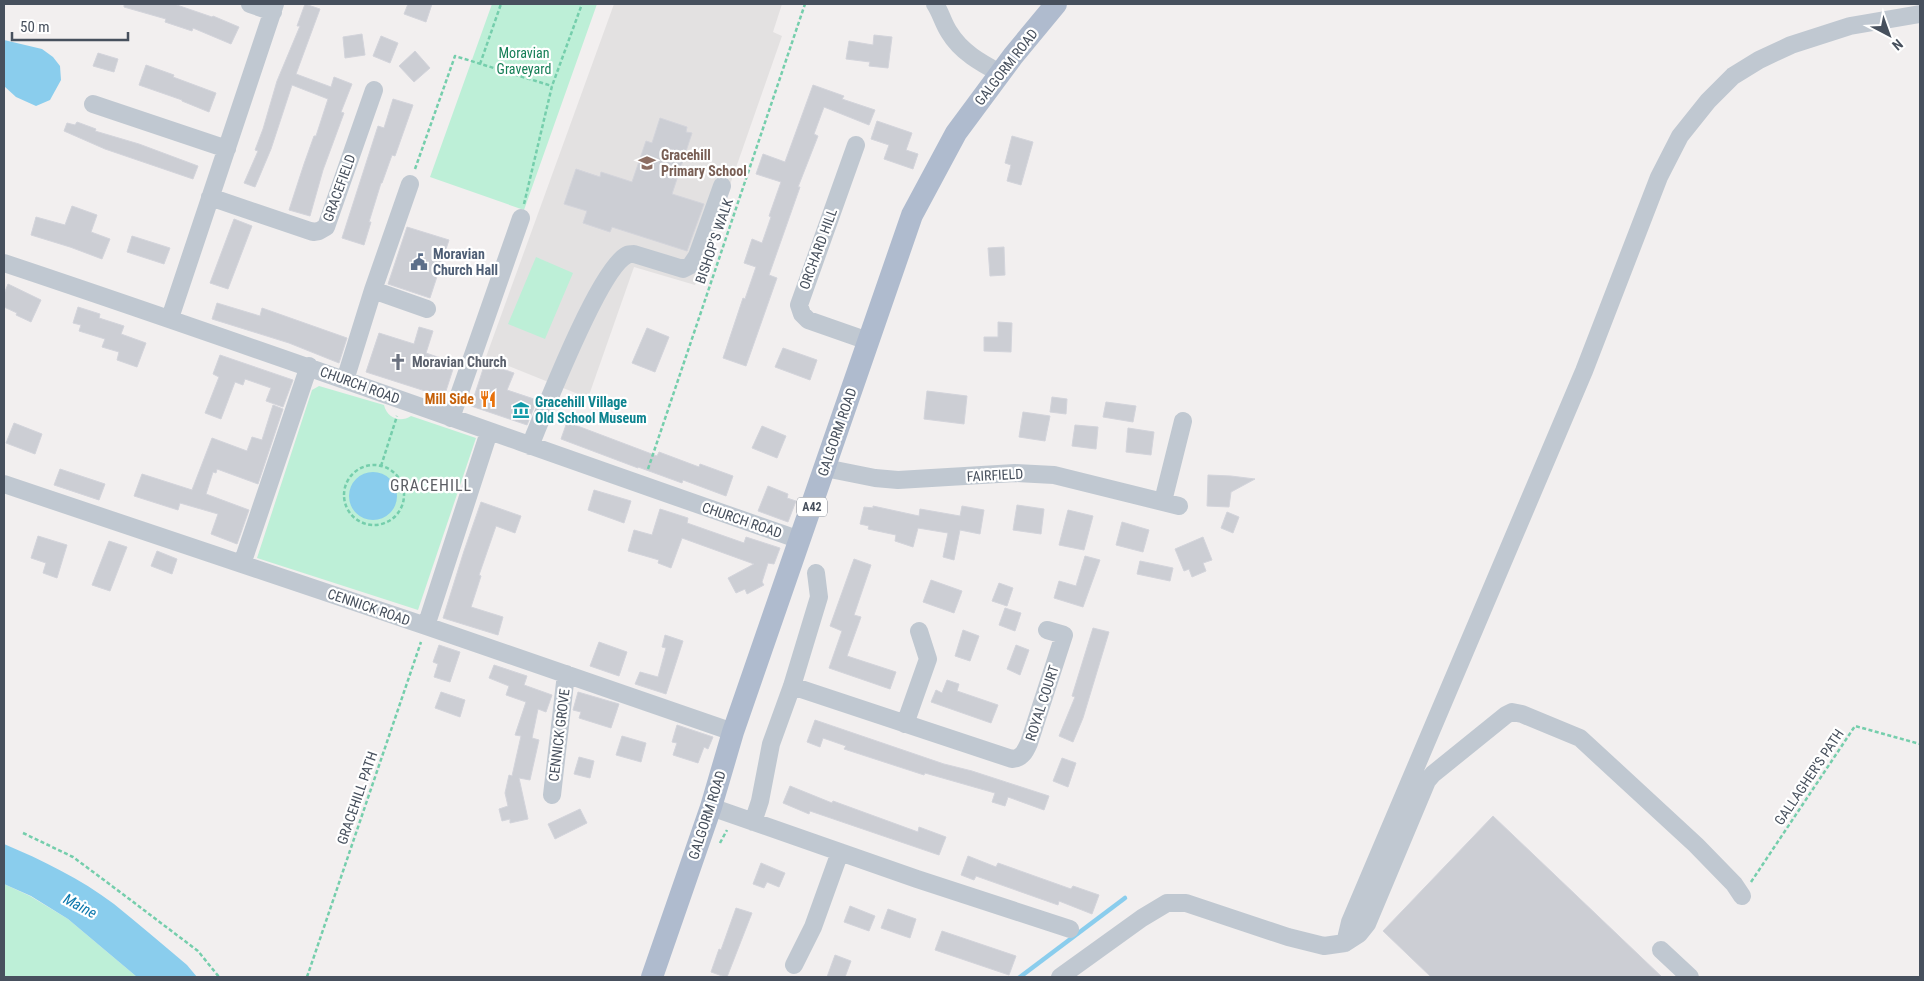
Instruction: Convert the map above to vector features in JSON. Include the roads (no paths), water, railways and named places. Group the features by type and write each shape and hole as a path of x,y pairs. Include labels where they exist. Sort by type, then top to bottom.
{"main road":[{"name":"GALGORM ROAD","path":"652,977 711,807 733,732 912,214 956,133 1000,73 1056,4"}],"street":[{"path":"170,318 274,8 250,4"},
{"path":"936,4 949,33 959,44 977,62 1000,73"},
{"path":"1345,943 1350,922 1584,371 1659,177 1680,136 1708,101 1733,76 1759,60 1791,45 1850,26 1920,14"},
{"name":"GRACEFIELD","path":"210,197 313,232 322,230 326,226 374,90"},
{"path":"93,104 227,148"},
{"name":"ORCHARD HILL","path":"856,145 799,305 802,314 808,320 868,341"},
{"path":"345,380 373,290 410,184"},
{"path":"530,446 574,341 596,296 619,262 626,256 634,254 683,269 691,265 697,256 722,186"},
{"path":"451,418 521,218"},
{"name":"CHURCH ROAD","path":"4,263 309,366 489,432 800,540"},
{"path":"373,290 427,309"},
{"path":"242,564 309,366"},
{"name":"FAIRFIELD","path":"825,468 875,478 898,480 1015,473 1054,475 1171,504 1183,421"},
{"path":"426,626 489,432"},
{"name":"CENNICK ROAD","path":"4,484 733,732"},
{"path":"753,822 760,801 771,744 792,686 819,597 816,573"},
{"name":"ROYAL COURT","path":"792,686 1012,759 1019,758 1025,752 1029,743 1064,635 1047,630"},
{"path":"905,724 928,659 920,631"},
{"name":"CENNICK GROVE","path":"552,795 566,674"},
{"path":"1060,977 1142,918 1167,903 1186,903 1288,937 1324,946 1345,943 1359,934 1366,924 1427,781 1432,774 1512,712 1522,714 1580,738 1696,845 1734,884 1742,896"},
{"path":"711,807 917,879 1070,929"},
{"path":"794,965 813,927 840,852"},
{"path":"1661,950 1690,977"}],"water":[{"path":"4,40 42,49 53,57 60,66 61,80 50,100 36,106 16,97 4,86"},
{"path":"368,472 378,472 390,479 397,491 397,501 390,513 378,520 368,520 360,516 353,509 349,501 349,491 353,483 360,476"},
{"name":"Maine","path":"4,844 88,886 114,904 187,965 197,977 137,977 68,919 31,896 4,884"}],"waterway":[{"path":"1020,977 1125,898"}],"place":[{"name":"Gracehill Primary School","path":"647,163"},
{"name":"Moravian Church Hall","path":"419,262"},
{"name":"Moravian Church","path":"398,362"},
{"name":"Mill Side","path":"488,399"},
{"name":"Gracehill Village Old School Museum","path":"521,410"}],"district":[{"name":"GRACEHILL","path":"431,485"}],"park label":[{"name":"Moravian Graveyard","path":"524,62"}]}
